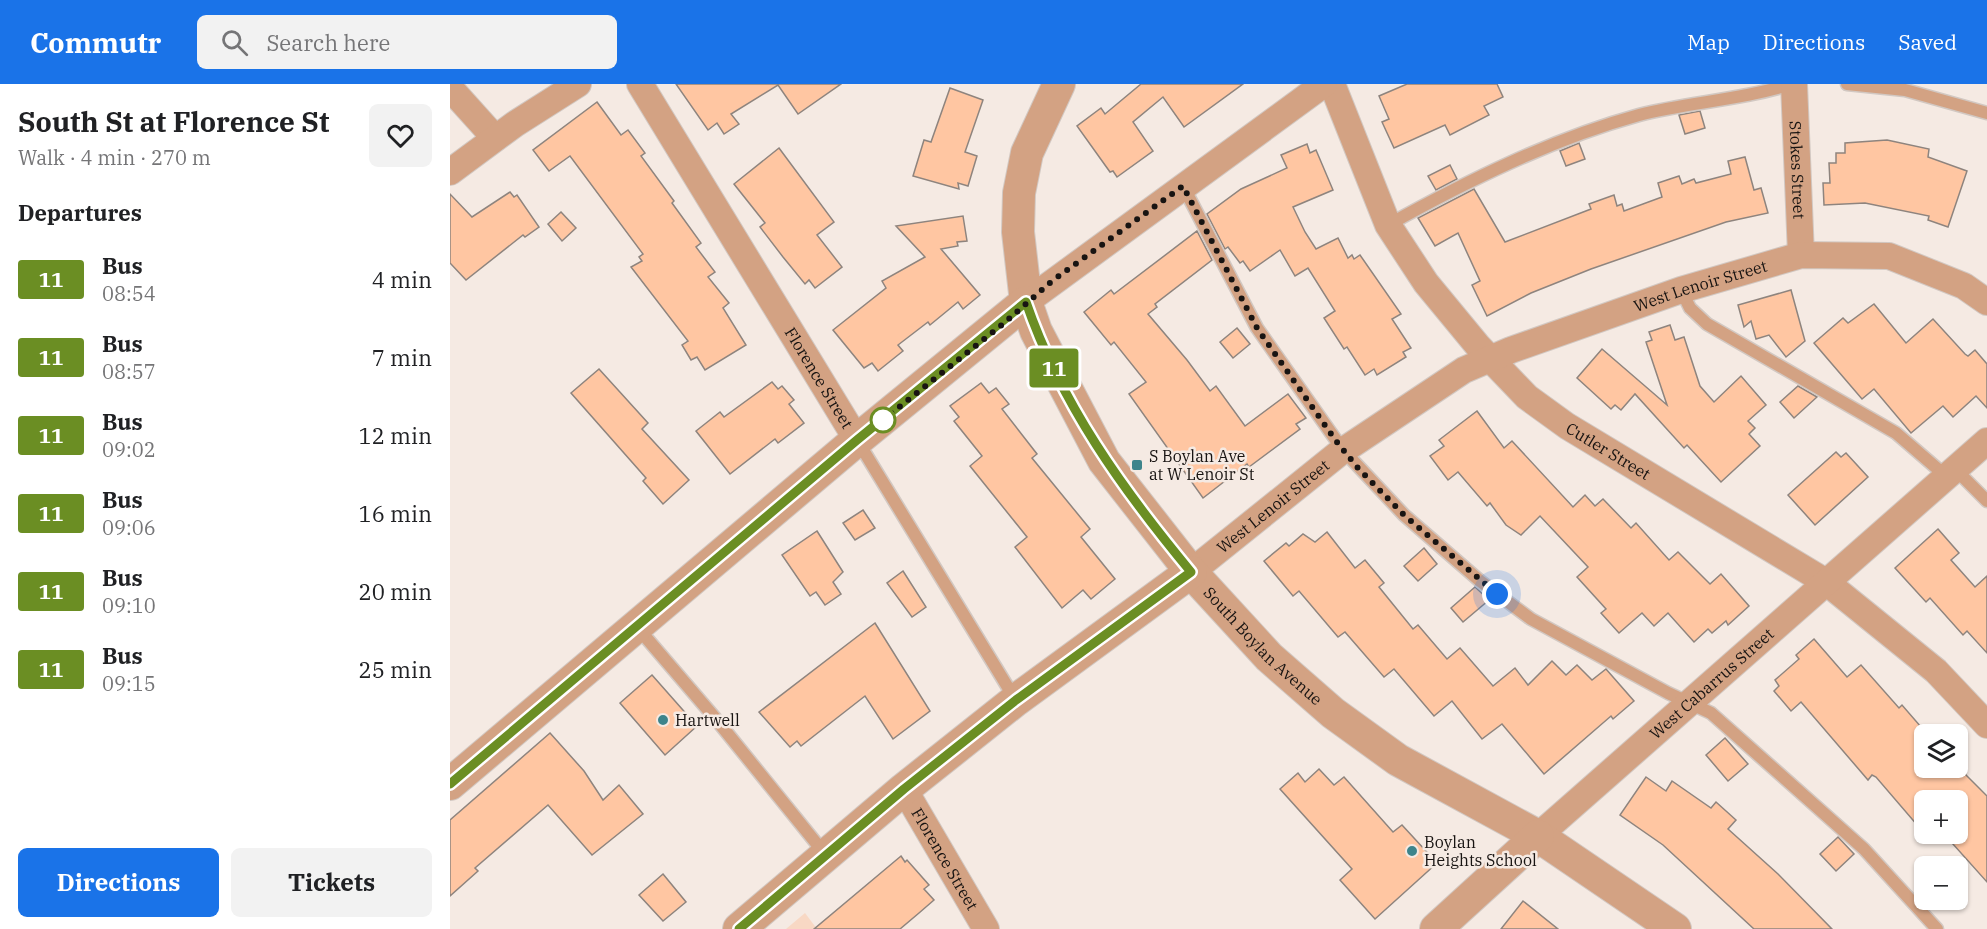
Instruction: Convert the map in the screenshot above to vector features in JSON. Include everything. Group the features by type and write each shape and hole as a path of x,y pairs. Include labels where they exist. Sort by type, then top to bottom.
{"street":[{"path":"450,172 495,138 578,84"},
{"name":"Florence Street","path":"640,84 857,440"},
{"name":"South Boylan Avenue","path":"1059,84 1027,153 1019,193 1018,232 1026,302 1036,331 1104,461 1191,572 1269,657 1362,736 1445,788 1538,836 1675,929"},
{"path":"450,784 857,440 1026,302 1324,84"},
{"name":"Cutler Street","path":"1332,84 1388,225 1426,283 1489,358 1527,397 1567,426 1826,582 1936,671 1987,725"},
{"name":"Stokes Street","path":"1792,84 1801,255"},
{"path":"450,88 495,138"},
{"name":"West Lenoir Street","path":"739,929 904,789 1016,700 1191,572 1343,450 1464,370 1489,358 1680,290 1801,255 1889,256 1965,286 1987,302"},
{"name":"West Cabarrus Street","path":"1436,929 1538,836 1987,441"},
{"name":"Florence Street","path":"904,789 986,929"}],"lane":[{"path":"1388,225 1460,186 1576,136 1638,116 1698,102 1773,90 1792,84"},
{"path":"1847,84 1905,90 1987,113"},
{"path":"1183,186 1257,328 1343,450 1404,515 1480,581 1531,619 1668,693 1711,712 1864,849 1937,929"},
{"path":"1680,290 1690,308 1707,324 1886,427 1987,501"},
{"name":"Florence Street","path":"857,440 1016,700"},
{"path":"637,626 716,718 825,855"}],"shaded area":[{"path":"805,913 817,929 786,929"}],"building":[{"path":"676,84 841,84 798,114 778,85 731,114 739,124 724,134 717,123 708,130"},
{"path":"1141,84 1243,84 1184,127 1163,97 1133,122 1153,151 1117,177 1113,171 1110,172 1077,126 1101,108 1105,114"},
{"path":"1407,84 1497,84 1503,97 1484,106 1489,115 1450,135 1445,125 1394,148 1382,122 1389,119 1379,96"},
{"path":"950,88 983,100 965,152 977,156 968,186 958,183 959,189 913,176 924,140 931,142"},
{"path":"597,102 621,135 628,130 645,153 641,156 701,243 696,247 715,272 708,277 729,303 723,308 746,345 705,370 697,357 691,360 682,345 688,341 631,267 642,261 639,257 643,254 570,156 549,171 533,150"},
{"path":"1700,111 1705,128 1685,134 1679,115"},
{"path":"1887,140 1929,149 1928,157 1967,171 1948,227 1928,220 1929,216 1865,203 1824,205 1823,183 1830,183 1829,163 1836,163 1836,153 1845,153 1845,143"},
{"path":"1579,143 1585,159 1566,166 1560,151"},
{"path":"1307,144 1310,153 1316,150 1333,190 1293,207 1305,232 1316,249 1338,238 1348,258 1352,255 1354,259 1360,255 1401,314 1392,319 1411,348 1403,352 1406,357 1377,375 1374,369 1365,375 1347,347 1344,349 1324,318 1335,311 1308,268 1295,276 1280,250 1250,271 1243,261 1240,263 1228,247 1225,249 1207,214 1241,189 1287,168 1281,155"},
{"path":"779,148 834,222 817,235 842,267 815,288 809,280 805,284 783,257 760,227 765,223 734,184"},
{"path":"1745,157 1754,190 1761,188 1768,213 1726,222 1591,269 1531,293 1487,316 1472,285 1480,281 1458,233 1435,246 1418,218 1474,189 1505,242 1591,209 1589,204 1614,195 1617,206 1622,204 1624,211 1662,197 1658,183 1679,176 1682,184 1694,179 1696,183 1731,174 1728,161"},
{"path":"1450,165 1457,179 1436,190 1428,176"},
{"path":"510,192 514,197 517,195 539,227 525,237 523,235 466,280 450,263 450,194 472,217"},
{"path":"561,212 576,228 562,241 548,224"},
{"path":"963,216 967,241 957,242 958,246 941,249 980,295 963,309 958,302 930,325 928,322 898,345 903,351 878,371 872,363 864,368 833,330 886,288 882,281 925,257 896,226"},
{"path":"1197,231 1212,260 1155,304 1157,307 1148,314 1210,391 1216,386 1245,426 1288,394 1306,418 1296,424 1300,429 1249,467 1247,464 1203,498 1129,394 1146,382 1114,342 1111,345 1084,312 1111,290 1114,294"},
{"path":"1791,290 1805,341 1786,357 1769,335 1756,339 1751,321 1744,327 1738,305"},
{"path":"1874,304 1906,343 1933,319 1965,354 1968,356 1975,350 1987,364 1987,408 1976,396 1953,417 1943,406 1911,433 1874,389 1862,399 1814,343 1843,318 1848,323"},
{"path":"1670,325 1675,340 1684,337 1700,386 1714,402 1741,376 1766,405 1748,421 1755,428 1749,434 1760,446 1721,482 1687,445 1684,448 1635,394 1621,410 1615,405 1611,409 1577,378 1602,349 1667,405 1646,342 1652,340 1649,332"},
{"path":"1237,328 1250,344 1233,358 1220,342"},
{"path":"599,369 648,423 642,429 689,480 663,504 643,481 646,478 571,393"},
{"path":"772,382 778,389 782,386 794,400 789,404 804,423 778,443 775,439 730,474 696,431 720,412 724,417"},
{"path":"981,383 989,393 996,388 1009,404 1002,409 1037,454 1032,458 1090,529 1081,537 1115,579 1091,599 1083,590 1062,608 1015,547 1027,537 970,466 982,456 954,421 959,417 950,406"},
{"path":"1798,386 1817,397 1794,418 1780,402"},
{"path":"1477,411 1504,448 1512,441 1573,507 1585,495 1595,506 1603,499 1631,528 1636,523 1669,560 1678,552 1710,584 1721,574 1749,606 1728,625 1726,621 1712,633 1708,629 1694,642 1668,613 1654,626 1642,613 1619,633 1601,613 1606,609 1577,577 1588,567 1540,516 1521,535 1506,525 1490,503 1487,506 1458,472 1448,480 1430,456 1444,446 1439,440"},
{"path":"1836,452 1841,457 1846,453 1868,477 1815,525 1788,495"},
{"path":"863,510 875,528 855,540 843,523"},
{"path":"1938,529 1959,553 1951,560 1975,587 1987,576 1987,653 1967,631 1963,635 1930,598 1926,602 1895,568"},
{"path":"817,531 843,572 833,582 841,594 825,605 816,592 810,596 782,555"},
{"path":"1327,532 1355,568 1365,560 1384,583 1379,587 1413,629 1418,625 1447,659 1460,648 1493,686 1515,668 1528,685 1552,661 1566,675 1577,665 1592,680 1606,669 1634,701 1613,719 1611,716 1544,774 1502,724 1482,739 1452,701 1434,716 1394,669 1384,677 1345,632 1338,637 1299,591 1293,596 1264,561 1286,543 1289,546 1303,534 1315,542"},
{"path":"1424,548 1437,564 1418,581 1404,566"},
{"path":"903,571 926,607 912,617 887,583"},
{"path":"1475,587 1489,600 1463,622 1451,608"},
{"path":"875,623 930,711 893,739 865,696 801,746 797,741 790,747 759,712"},
{"path":"1814,639 1847,677 1861,665 1899,708 1902,705 1918,724 1914,724 1914,778 1968,777 1987,796 1987,882 1968,861 1968,856 1964,856 1953,844 1968,844 1968,790 1914,790 1914,821 1876,777 1872,775 1868,780 1801,702 1791,711 1774,691 1779,686 1775,680 1799,659 1796,655"},
{"name":"Hartwell","path":"652,675 697,726 665,755 620,703"},
{"path":"550,733 584,771 603,800 619,785 643,814 592,855 548,805 475,868 478,871 450,896 450,820"},
{"path":"1725,738 1748,764 1728,781 1706,755"},
{"path":"1319,769 1334,785 1344,777 1393,832 1402,825 1437,863 1375,919 1340,880 1352,869 1280,789 1298,773 1305,782"},
{"path":"1646,777 1666,791 1672,781 1711,808 1716,802 1736,820 1728,829 1778,874 1832,929 1754,929 1663,845 1620,815"},
{"path":"1838,837 1854,854 1836,871 1820,854"},
{"path":"901,856 929,885 924,889 934,900 900,929 814,929"},
{"path":"663,874 686,902 663,921 639,895"},
{"path":"1523,901 1558,929 1501,929"}],"bus line":[{"name":"11","path":"450,784 857,440 1003,324 1026,302 1036,331 1104,461 1191,572 1016,700 904,789 739,929"}],"place":[{"name":"S Boylan Ave at W Lenoir St","path":"1137,465"},
{"name":"Hartwell","path":"663,720"},
{"name":"Boylan Heights School","path":"1412,851"}],"route":[{"path":"883,420 1003,324 1052,281 1183,186 1257,328 1336,441 1358,468 1404,515 1497,594"}]}
